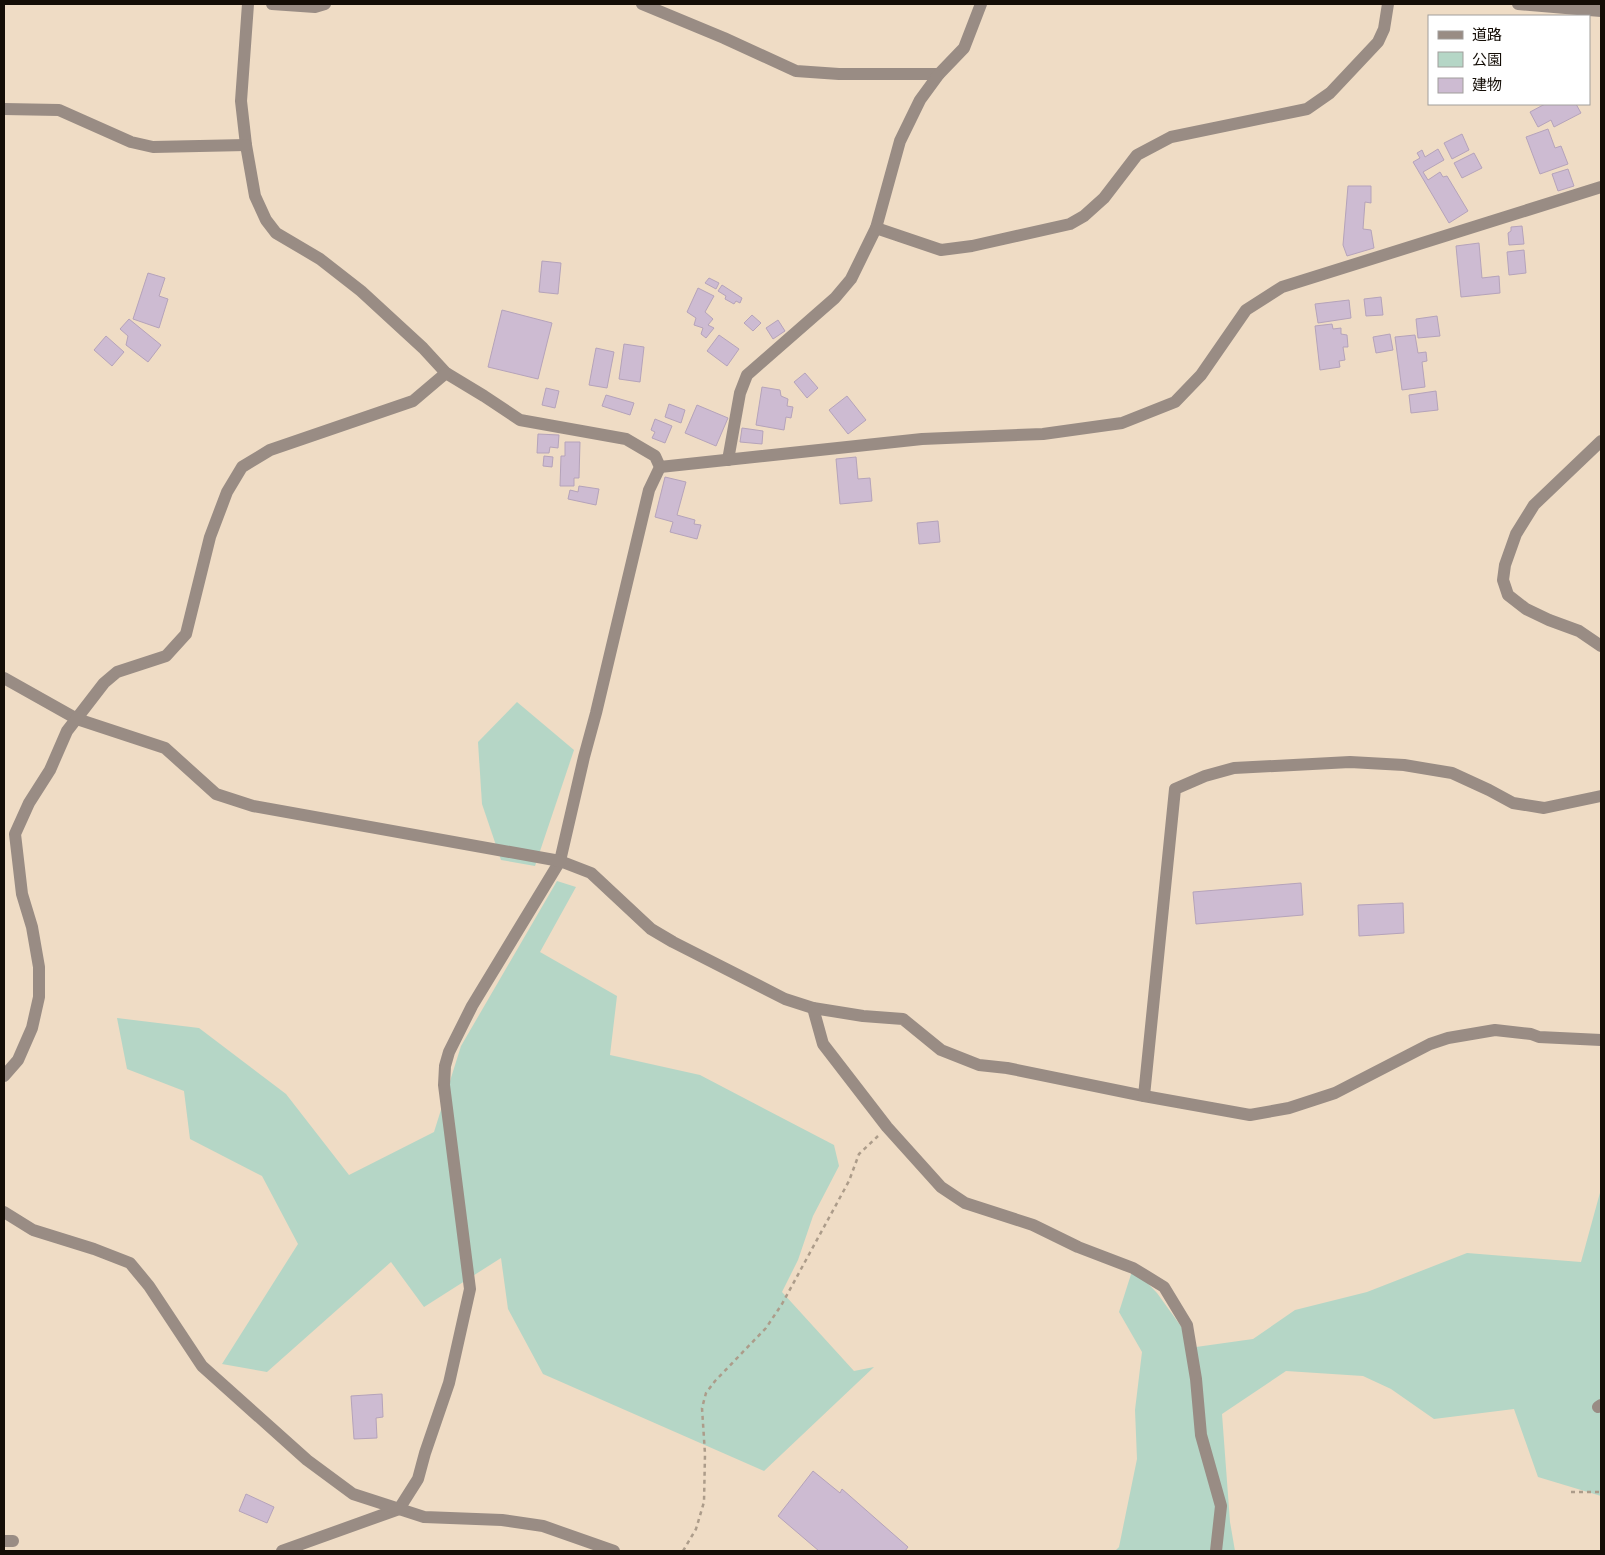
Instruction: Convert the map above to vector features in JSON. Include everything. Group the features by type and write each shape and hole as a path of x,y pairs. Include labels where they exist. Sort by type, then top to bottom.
{"street":[{"path":"248,4 241,101 246,145 255,196 266,220 276,233 320,259 361,292 423,348 446,372 520,420 626,439 655,456 660,467"},
{"path":"272,4 316,7 325,4"},
{"path":"642,4 724,38 796,71 839,74 938,74"},
{"path":"728,460 740,393 747,375 835,298 851,279 876,228 900,141 920,100 938,74 964,48 981,4"},
{"path":"876,228 941,250 972,246 1070,224 1084,216 1104,198 1137,156 1171,137 1307,109 1330,93 1378,42 1384,29 1388,4"},
{"path":"1518,4 1601,12"},
{"path":"4,109 59,110 132,142 153,147 246,145"},
{"path":"660,467 922,439 1043,434 1122,423 1175,402 1201,376 1246,310 1282,287 1601,187"},
{"path":"4,1076 18,1060 32,1028 39,997 39,967 32,927 22,894 15,834 29,803 50,770 67,731 104,682 110,677 117,672 166,656 186,634 210,537 226,492 242,467 270,450 413,401 446,372"},
{"path":"1601,441 1534,505 1516,534 1503,580 1508,595 1526,609 1579,631 1601,646"},
{"path":"282,1551 399,1509 418,1479 449,1383 470,1289 444,1085 445,1066 449,1052 472,1006 560,861 649,490 660,467"},
{"path":"4,678 77,719 165,748 216,794 254,806 560,861 591,873 651,929 786,999 813,1008 863,1016 903,1019 941,1050 979,1065 1006,1068 1144,1096 1250,1114 1289,1108 1335,1092 1430,1044 1448,1038 1495,1030 1531,1034 1539,1037 1601,1040"},
{"path":"1144,1096 1175,789 1205,776 1234,768 1350,762 1404,765 1452,773 1513,803 1544,808 1601,796"},
{"path":"813,1008 823,1044 887,1127 941,1187 965,1203 1033,1225 1078,1247 1133,1268 1164,1287 1187,1325 1196,1379 1201,1435 1221,1506 1216,1551"},
{"path":"4,1212 33,1230 94,1249 130,1263 149,1286 202,1366 306,1460 352,1494 424,1517 502,1520 543,1526 614,1551"}],"path":[{"path":"683,1551 696,1529 704,1502 705,1454 702,1408 706,1393 715,1381 766,1328 782,1304 849,1181 859,1154 887,1127"},
{"path":"1571,1492 1601,1492"}],"green space":[{"path":"517,702 574,750 535,866 501,860 482,804 478,742"},
{"path":"557,881 576,887 540,952 617,996 610,1055 700,1075 834,1145 839,1166 813,1216 798,1260 782,1292 854,1371 874,1367 764,1471 543,1374 508,1309 501,1258 424,1307 391,1262 267,1372 222,1364 298,1244 262,1176 190,1139 184,1091 127,1069 117,1018 199,1028 286,1094 349,1175 434,1132 461,1046"},
{"path":"1601,1189 1601,1496 1538,1477 1514,1409 1434,1419 1391,1389 1363,1376 1286,1371 1222,1414 1230,1522 1235,1551 1115,1551 1119,1547 1137,1459 1135,1410 1142,1352 1119,1312 1133,1268 1157,1293 1196,1347 1253,1339 1295,1310 1367,1292 1467,1253 1581,1262"}],"building":[{"path":"1543,105 1577,105 1581,113 1554,127 1551,120 1538,127 1530,112"},
{"path":"1548,129 1555,148 1561,146 1568,164 1540,174 1526,137"},
{"path":"1462,134 1469,150 1452,159 1444,143"},
{"path":"1438,149 1444,160 1423,172 1428,180 1440,172 1443,177 1447,176 1468,211 1449,223 1413,162 1420,158 1417,153 1422,150 1425,157"},
{"path":"1474,153 1482,168 1462,178 1454,163"},
{"path":"1568,169 1574,186 1558,191 1552,174"},
{"path":"1348,186 1371,186 1371,203 1365,202 1363,229 1371,230 1374,248 1347,256 1343,245"},
{"path":"1522,226 1524,244 1509,245 1508,233 1511,231 1511,227"},
{"path":"1479,243 1482,278 1499,276 1500,293 1461,297 1456,246"},
{"path":"1524,250 1526,273 1509,275 1507,252"},
{"path":"542,261 561,263 558,294 539,292"},
{"path":"148,273 165,278 159,296 168,299 159,328 133,319"},
{"path":"709,278 719,283 716,289 705,283"},
{"path":"722,285 742,298 740,303 736,301 734,304 725,299 726,296 718,291"},
{"path":"698,288 714,296 705,312 713,319 708,325 714,328 706,338 701,334 703,328 694,325 696,318 687,312"},
{"path":"1381,297 1383,315 1366,316 1364,299"},
{"path":"1349,300 1351,318 1318,323 1315,304"},
{"path":"502,310 552,323 538,379 488,367"},
{"path":"752,315 761,323 753,331 744,323"},
{"path":"1437,316 1440,336 1418,338 1416,319"},
{"path":"129,319 161,345 148,362 126,345 128,336 120,329"},
{"path":"778,320 785,331 773,339 766,328"},
{"path":"1332,324 1333,329 1341,328 1341,334 1347,335 1348,347 1343,347 1345,360 1339,361 1340,367 1320,370 1315,326"},
{"path":"1390,334 1393,350 1376,353 1373,337"},
{"path":"719,335 739,349 727,366 707,351"},
{"path":"1415,335 1418,353 1426,352 1427,361 1422,362 1425,387 1402,390 1395,337"},
{"path":"106,336 124,352 112,366 94,350"},
{"path":"624,344 644,347 640,382 619,379"},
{"path":"596,348 614,352 607,388 589,385"},
{"path":"805,373 818,388 807,398 794,382"},
{"path":"762,387 780,390 781,396 788,399 787,406 793,407 791,418 786,417 784,430 756,425"},
{"path":"546,388 559,391 555,408 542,405"},
{"path":"1436,391 1438,410 1411,413 1409,395"},
{"path":"606,395 634,403 630,415 602,406"},
{"path":"847,396 866,420 848,434 829,410"},
{"path":"669,404 685,410 681,423 665,417"},
{"path":"697,405 728,418 716,446 685,433"},
{"path":"655,419 672,426 665,443 652,438 655,432 651,430"},
{"path":"742,428 763,431 762,444 740,442"},
{"path":"538,434 559,435 558,448 550,447 549,453 537,453"},
{"path":"565,442 580,442 579,478 574,478 574,486 560,486 561,456 565,456"},
{"path":"544,456 553,457 552,467 543,466"},
{"path":"856,457 858,479 870,478 872,501 840,504 836,459"},
{"path":"665,477 686,482 677,515 695,520 694,524 701,525 697,539 670,532 673,522 655,517"},
{"path":"579,486 599,489 596,505 568,499 570,490 578,492"},
{"path":"938,521 940,542 919,544 917,523"},
{"path":"1301,883 1303,915 1196,924 1193,892"},
{"path":"1403,903 1404,933 1359,936 1358,905"},
{"path":"382,1394 383,1417 376,1418 377,1438 354,1439 351,1396"},
{"path":"813,1471 840,1493 842,1489 908,1547 905,1551 819,1551 778,1516"},
{"path":"246,1494 274,1507 267,1523 239,1511"}]}
